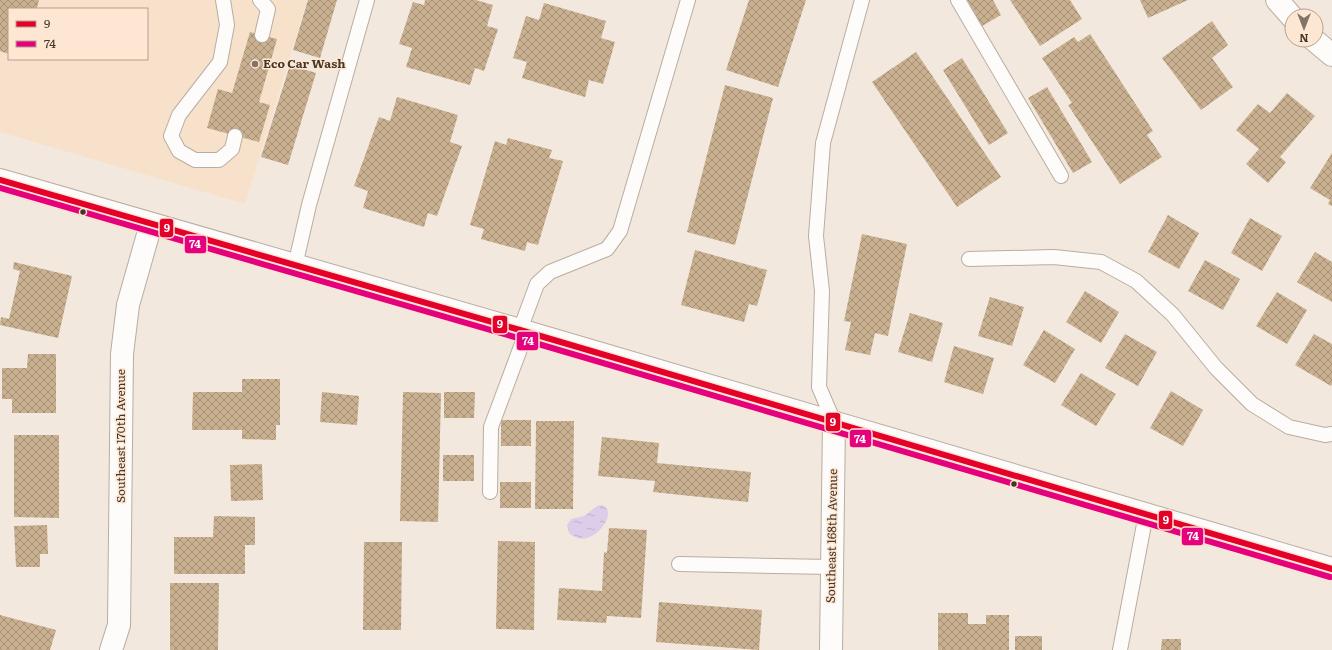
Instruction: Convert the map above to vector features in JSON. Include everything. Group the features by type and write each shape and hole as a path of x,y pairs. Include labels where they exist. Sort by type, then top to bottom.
{"main road":[{"path":"1277,0 1284,8"},
{"path":"1324,48 1332,55"},
{"path":"0,180 834,422 1332,569"},
{"name":"Southeast 170th Avenue","path":"111,650 119,618 122,354 128,305 151,224"},
{"name":"Southeast 168th Avenue","path":"831,650 834,422"}],"lane":[{"path":"223,0 227,25 220,62 179,115 171,136 179,151 195,160 219,160 232,149 235,136"},
{"path":"260,0 268,9 262,35"},
{"path":"295,266 310,205 367,0"},
{"path":"490,492 491,427 523,332 537,284 550,272 607,249 620,231 688,0"},
{"path":"834,422 820,387 822,291 816,236 823,143 862,0"},
{"path":"958,0 1061,176"},
{"path":"969,259 1054,257 1101,262 1136,282 1173,315 1216,368 1252,404 1289,427 1325,435 1332,434"},
{"path":"1120,650 1146,514"},
{"path":"679,564 832,567"}],"shaded area":[{"path":"0,0 307,0 245,204 0,132"}],"water":[{"path":"601,505 607,508 608,514 606,522 601,529 594,535 586,538 578,538 569,533 567,525 571,519 584,516 597,506"}],"building":[{"path":"0,0 39,0 37,8 8,8 8,54 0,51"},
{"path":"308,0 337,0 320,58 293,50"},
{"path":"425,0 476,0 493,5 487,26 498,29 484,71 475,68 470,85 406,67 412,48 399,44 413,2 424,5"},
{"path":"749,0 806,0 778,87 726,70"},
{"path":"967,0 993,0 1001,15 982,26"},
{"path":"1010,0 1070,0 1082,19 1040,46"},
{"path":"1140,0 1188,0 1148,18"},
{"path":"544,3 606,21 601,38 615,42 603,84 589,80 585,97 522,78 527,62 513,58 526,16 539,20"},
{"path":"1212,21 1228,45 1212,58 1233,87 1201,110 1162,58"},
{"name":"Eco Car Wash","path":"250,32 277,39 259,102 270,105 259,142 207,128 218,89 232,93"},
{"path":"1090,34 1153,131 1147,135 1162,157 1120,184 1068,105 1072,103 1042,58 1074,37 1078,42"},
{"path":"916,52 1001,177 957,207 872,82"},
{"path":"962,58 1008,133 989,145 943,70"},
{"path":"290,65 316,73 288,165 261,157"},
{"path":"725,85 773,98 735,245 687,232"},
{"path":"1047,87 1092,162 1073,173 1028,98"},
{"path":"1287,93 1315,116 1280,157 1286,162 1268,183 1246,164 1259,149 1236,130 1258,104 1270,113"},
{"path":"397,97 458,115 450,142 462,146 437,216 428,213 424,227 363,208 368,191 354,186 379,117 390,121"},
{"path":"508,138 552,150 549,158 563,161 538,245 527,242 525,251 481,239 484,229 470,225 495,141 506,145"},
{"path":"1332,153 1332,206 1328,204 1330,200 1310,188"},
{"path":"1168,215 1199,233 1179,269 1148,252"},
{"path":"1250,218 1282,236 1262,271 1231,253"},
{"path":"862,234 907,244 888,336 875,333 870,355 845,350 851,322 844,321"},
{"path":"695,250 767,270 757,306 749,304 744,322 681,305"},
{"path":"1315,252 1332,262 1332,302 1297,282"},
{"path":"1205,260 1240,279 1223,310 1188,291"},
{"path":"14,262 72,276 58,338 0,325 1,317 9,319 20,271 13,269"},
{"path":"1085,291 1119,312 1101,343 1066,322"},
{"path":"1277,292 1307,310 1287,344 1256,326"},
{"path":"990,297 1024,307 1012,346 978,336"},
{"path":"910,313 943,323 932,362 898,352"},
{"path":"1044,330 1075,349 1055,383 1023,365"},
{"path":"1125,334 1157,352 1138,386 1105,368"},
{"path":"1314,334 1332,344 1331,386 1295,365"},
{"path":"954,346 994,358 983,394 944,382"},
{"path":"28,354 56,354 56,413 12,413 12,399 2,399 2,368 27,368"},
{"path":"1081,373 1116,394 1096,426 1061,405"},
{"path":"242,379 280,379 280,425 276,425 276,440 242,439 242,430 192,430 193,392 242,392"},
{"path":"1171,391 1203,410 1183,446 1150,428"},
{"path":"322,392 359,396 357,425 320,422"},
{"path":"403,392 441,393 438,522 400,521"},
{"path":"444,392 475,392 474,418 444,418"},
{"path":"501,420 531,420 531,446 501,446"},
{"path":"536,421 574,421 573,509 535,509"},
{"path":"14,435 59,435 59,518 14,517"},
{"path":"602,437 659,443 657,463 751,472 748,502 653,492 655,481 598,476"},
{"path":"443,455 474,455 474,481 443,481"},
{"path":"262,464 263,500 231,501 230,465"},
{"path":"500,482 531,482 531,508 500,508"},
{"path":"214,516 255,517 255,545 245,545 245,574 174,574 174,537 213,537"},
{"path":"47,525 48,554 40,554 40,567 16,567 14,526"},
{"path":"609,528 647,530 641,618 607,616 606,623 557,620 559,588 602,591 604,552 607,553"},
{"path":"498,541 535,542 534,630 496,629"},
{"path":"364,542 402,542 401,630 363,630"},
{"path":"170,583 219,583 218,650 170,650"},
{"path":"659,602 762,610 759,650 656,642"},
{"path":"938,613 968,613 968,624 986,624 986,615 1009,615 1009,650 938,650"},
{"path":"0,615 56,630 50,650 0,650"},
{"path":"1015,636 1042,636 1042,650 1015,650"},
{"path":"1162,639 1181,639 1181,650 1161,650"}],"transit line":[{"name":"9","path":"0,180 520,330 1332,569"},
{"name":"74","path":"0,188 518,338 1330,577"}],"place":[{"name":"Eco Car Wash","path":"255,64"}]}
